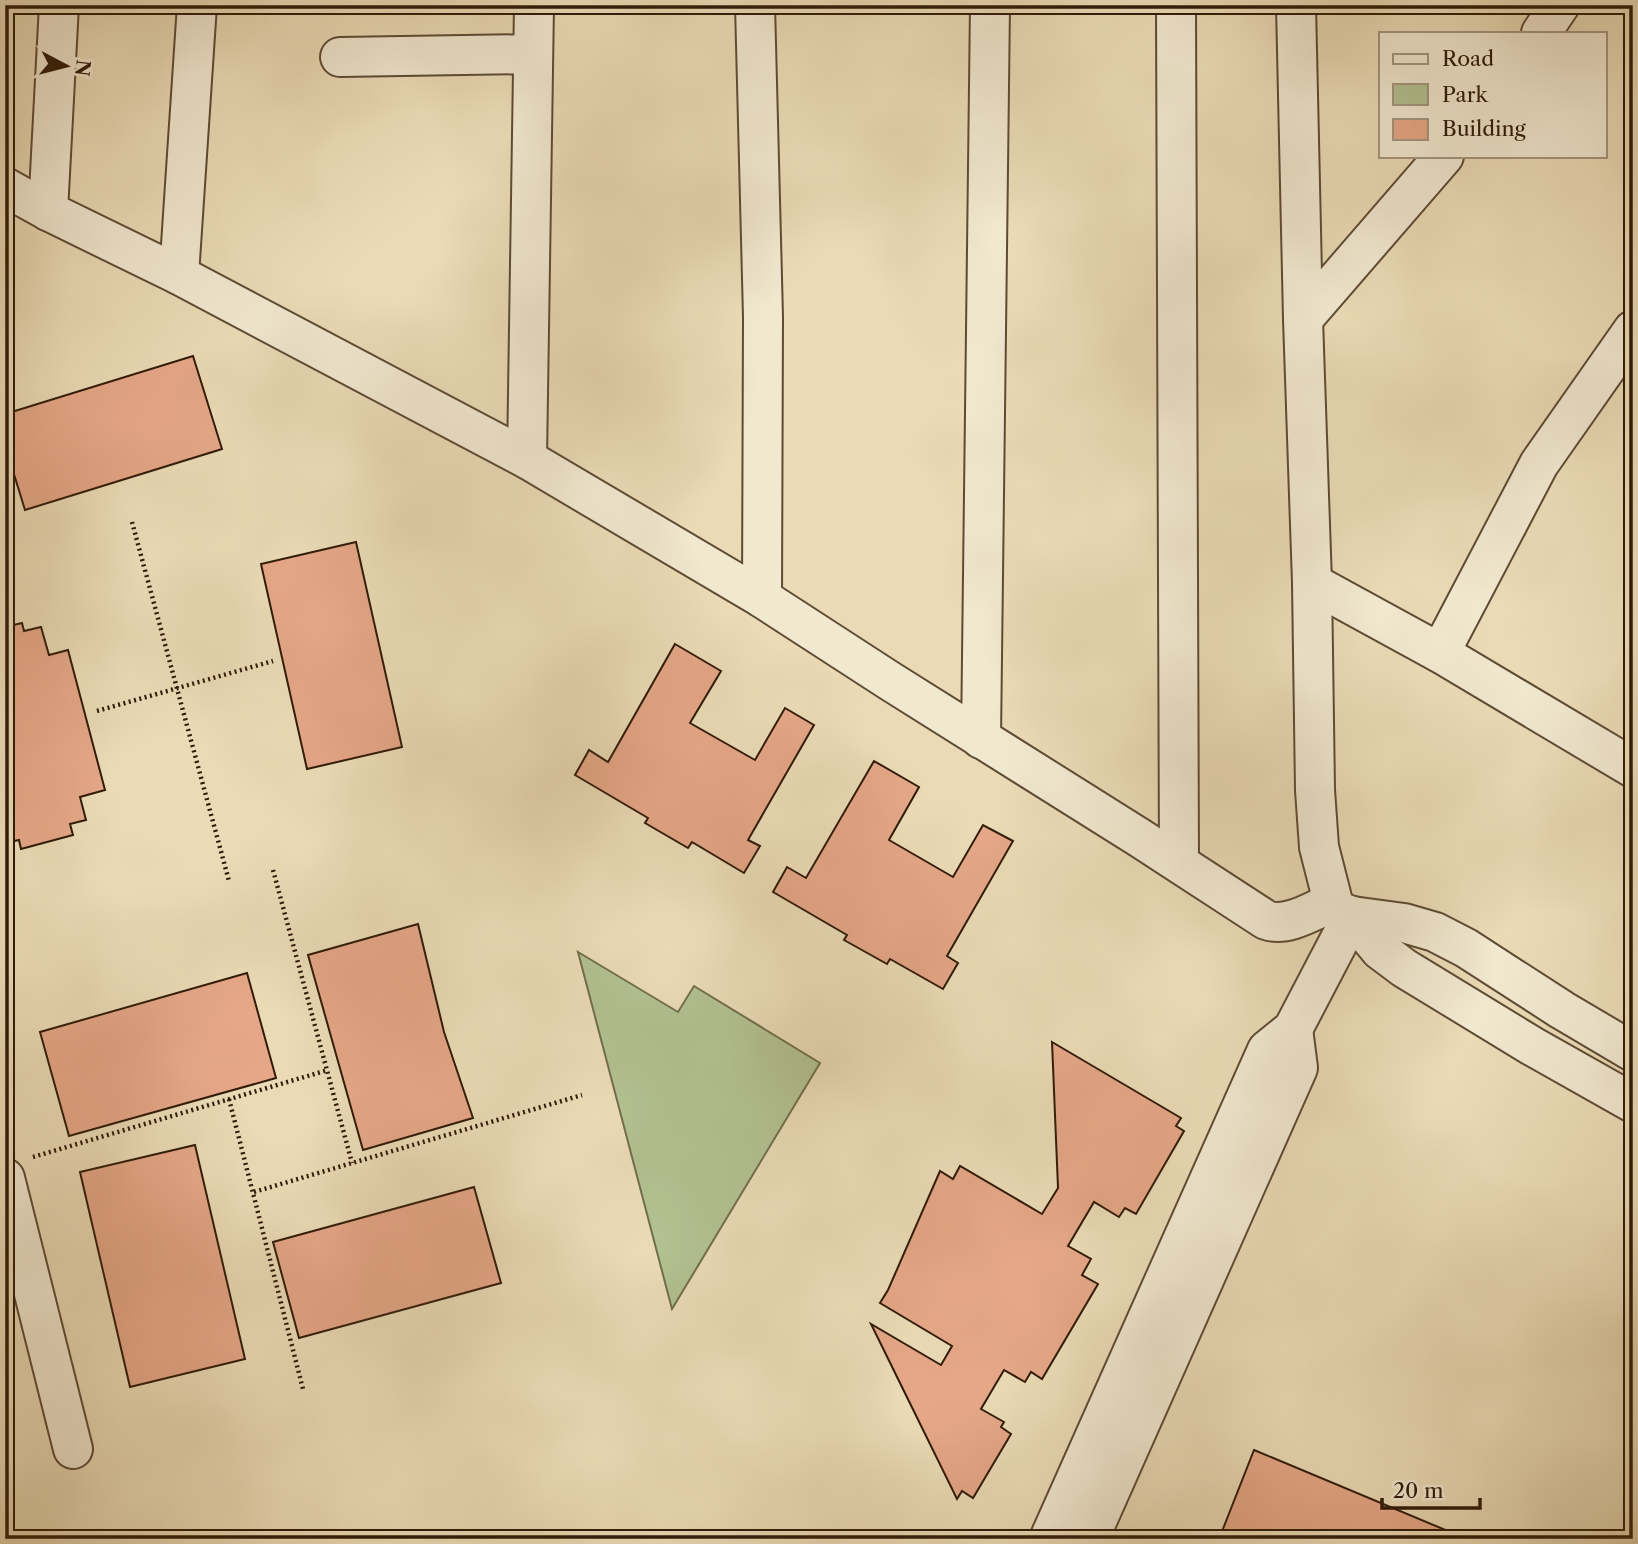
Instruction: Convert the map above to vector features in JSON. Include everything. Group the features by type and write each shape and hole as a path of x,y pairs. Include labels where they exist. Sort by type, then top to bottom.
{"street":[{"path":"48,211 59,5"},
{"path":"179,275 197,5"},
{"path":"527,459 534,5"},
{"path":"755,5 763,317 762,598"},
{"path":"981,739 990,5"},
{"path":"1176,5 1179,862"},
{"path":"1296,5 1315,790 1319,847 1342,909 1380,950 1404,968 1532,1046 1633,1104"},
{"path":"1542,32 1560,5"},
{"path":"340,57 533,54"},
{"path":"1303,319 1442,158"},
{"path":"5,187 179,275 527,459 762,598 1266,920 1286,921 1342,909 1435,932 1466,948 1633,1052"},
{"path":"1440,653 1539,464 1633,330"},
{"path":"1312,583 1440,653 1633,768"},
{"path":"1049,1539 1267,1050 1293,1028 1342,909"},
{"path":"1089,1539 1298,1068 1293,1028"},
{"path":"18,1168 73,1449"}],"path":[{"path":"132,522 229,881"},
{"path":"97,711 273,660"},
{"path":"273,870 352,1163"},
{"path":"18,1168 229,1099 328,1070"},
{"path":"254,1192 582,1095"},
{"path":"229,1099 303,1389"}],"green space":[{"path":"578,952 678,1012 694,986 820,1063 672,1309"}],"building":[{"path":"193,356 222,449 25,510 5,445 5,414"},
{"path":"356,542 402,747 307,769 261,564"},
{"path":"22,623 24,631 41,627 49,655 68,650 105,790 80,797 86,820 70,824 73,835 21,849 19,840 5,843 5,627"},
{"path":"675,644 721,671 690,723 755,760 785,708 814,725 748,840 760,846 744,873 692,842 688,848 645,823 648,818 575,775 589,750 608,762"},
{"path":"874,761 919,787 889,840 953,877 983,825 1013,841 947,956 958,963 943,989 890,959 887,964 844,940 847,935 773,892 787,867 806,878"},
{"path":"418,924 444,1032 473,1118 363,1150 308,955"},
{"path":"247,973 276,1078 69,1136 40,1032"},
{"path":"1052,1042 1181,1118 1176,1126 1184,1131 1136,1214 1125,1208 1119,1217 1094,1202 1068,1246 1091,1259 1082,1275 1098,1284 1042,1379 1031,1372 1025,1382 1004,1370 981,1409 1004,1422 1001,1427 1011,1434 973,1498 962,1491 957,1499 871,1324 941,1365 952,1346 880,1303 940,1171 953,1179 960,1166 1042,1214 1058,1188"},
{"path":"195,1145 245,1359 130,1387 80,1172"},
{"path":"474,1187 501,1283 299,1338 273,1242"},
{"path":"1254,1450 1467,1539 1219,1539"}]}
